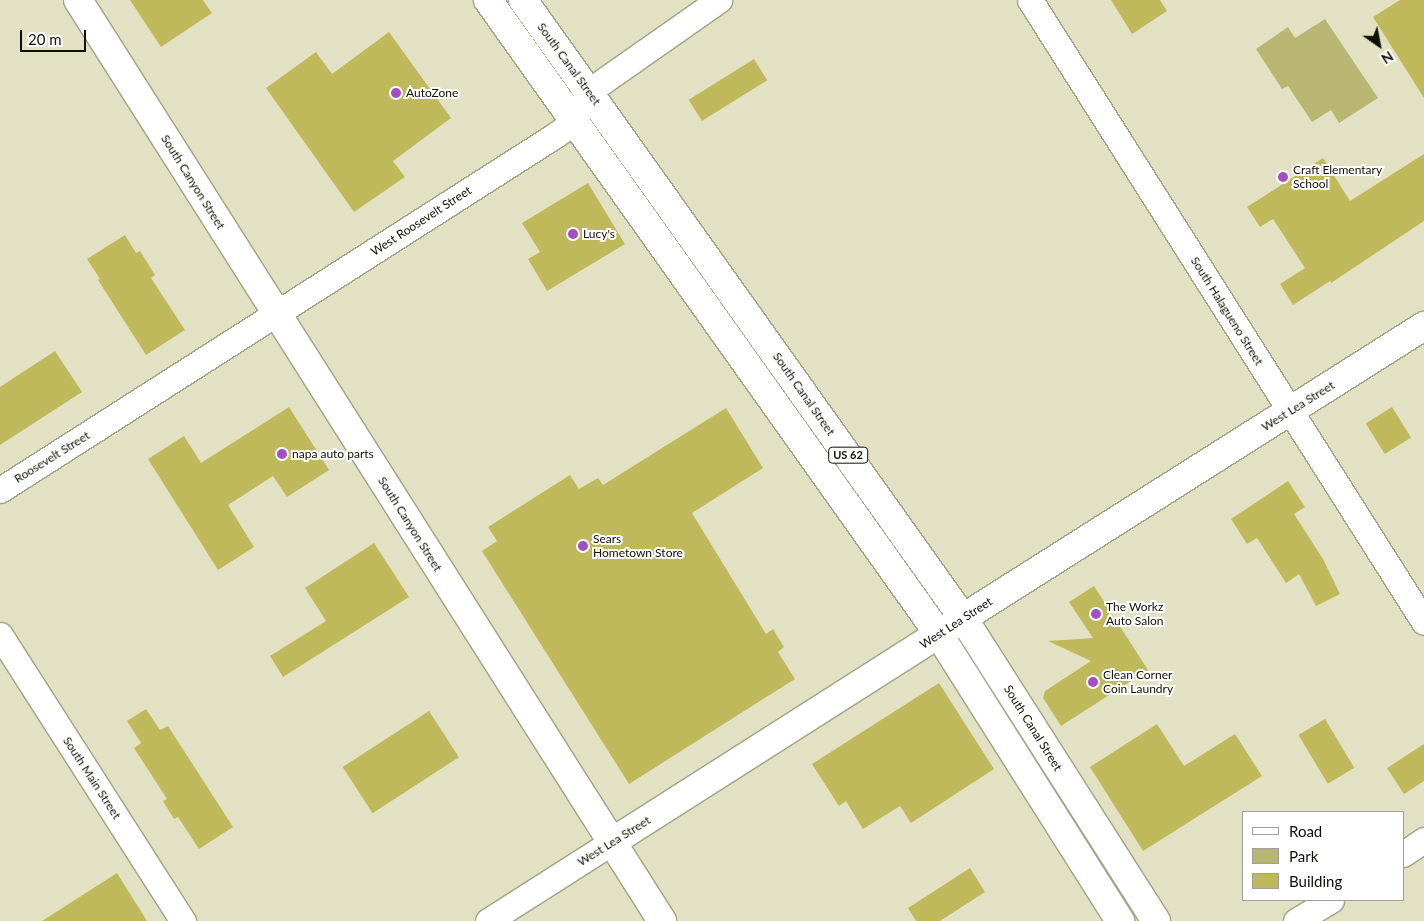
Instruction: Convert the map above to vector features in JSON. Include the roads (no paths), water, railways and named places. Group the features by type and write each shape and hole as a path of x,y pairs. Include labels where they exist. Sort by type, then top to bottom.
{"main road":[{"name":"South Canyon Street","path":"78,0 662,921"},
{"name":"US 62","path":"488,0 938,633 1120,921"},
{"name":"South Canal Street","path":"523,0 963,618 1156,921"},
{"name":"West Lea Street","path":"612,842 938,633 1424,326"}],"street":[{"path":"574,122 589,91 719,0"},
{"name":"South Halagueno Street","path":"1030,0 1424,622"},
{"name":"West Roosevelt Street","path":"104,424 574,122"},
{"name":"Roosevelt Street","path":"0,490 104,424"},
{"name":"South Main Street","path":"0,635 183,921"},
{"path":"1404,853 1424,840"},
{"name":"West Lea Street","path":"488,921 612,842"},
{"path":"1296,921 1329,901"}],"place":[{"name":"AutoZone","path":"396,93"},
{"name":"Craft Elementary School","path":"1283,177"},
{"name":"Lucy's","path":"573,234"},
{"name":"napa auto parts","path":"282,454"},
{"name":"Sears Hometown Store","path":"583,546"},
{"name":"The Workz Auto Salon","path":"1096,614"},
{"name":"Clean Corner Coin Laundry","path":"1093,682"}]}
